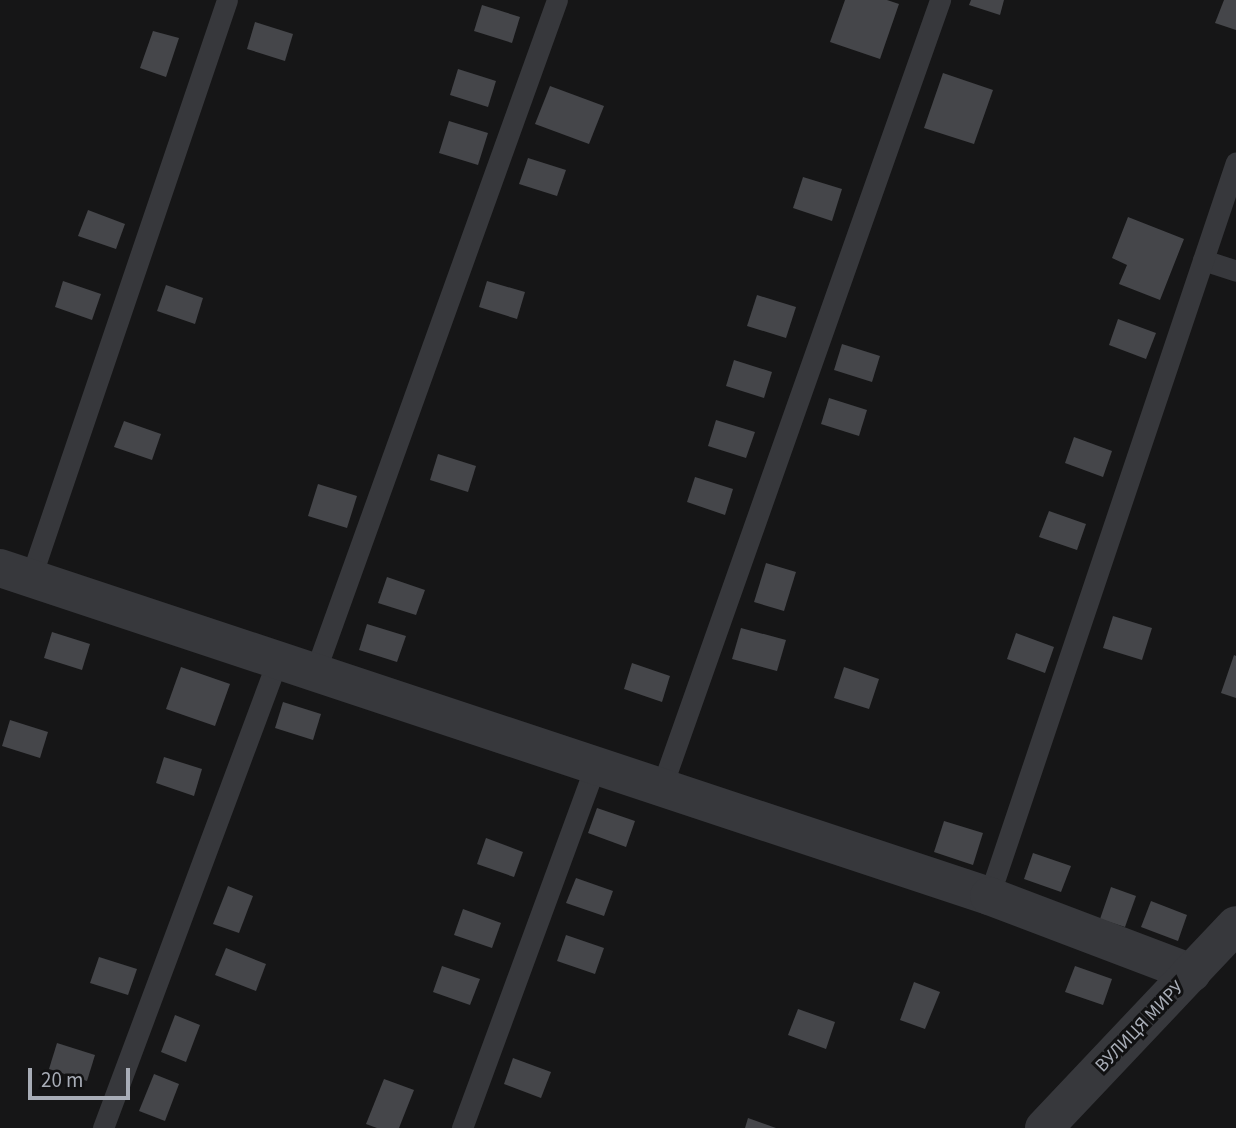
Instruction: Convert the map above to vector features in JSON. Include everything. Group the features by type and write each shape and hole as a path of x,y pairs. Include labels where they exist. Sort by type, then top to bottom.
{"street":[{"path":"15,573 989,896 1192,972"},
{"name":"ВУЛИЦЯ МИРУ","path":"1044,1128 1236,925"}],"lane":[{"path":"15,573 227,0"},
{"path":"316,672 557,0"},
{"path":"663,786 940,0"},
{"path":"989,896 1236,162"},
{"path":"1203,260 1236,271"},
{"path":"103,1128 278,659"},
{"path":"463,1128 596,764"}],"building":[{"path":"845,0 887,0 899,4 880,59 830,42"},
{"path":"971,0 1004,0 1000,15 969,5"},
{"path":"1224,0 1236,0 1236,30 1215,23"},
{"path":"482,5 520,17 512,43 474,31"},
{"path":"255,22 293,34 285,61 247,49"},
{"path":"153,31 179,38 166,77 140,68"},
{"path":"458,69 496,81 488,107 450,95"},
{"path":"943,73 993,90 974,144 924,128"},
{"path":"550,86 604,106 589,144 535,124"},
{"path":"449,121 488,133 478,165 439,153"},
{"path":"528,158 566,170 557,196 519,184"},
{"path":"803,177 842,189 832,221 793,208"},
{"path":"88,210 125,224 116,249 78,236"},
{"path":"1128,217 1184,239 1160,300 1119,284 1127,265 1112,258"},
{"path":"63,281 101,294 92,320 55,307"},
{"path":"487,281 525,292 517,319 479,307"},
{"path":"166,285 203,298 195,324 157,311"},
{"path":"757,295 796,307 786,338 747,326"},
{"path":"1118,319 1156,333 1146,359 1109,345"},
{"path":"842,344 880,356 872,382 834,370"},
{"path":"734,360 772,372 764,398 726,386"},
{"path":"829,398 867,410 859,436 821,424"},
{"path":"716,420 755,432 746,458 708,446"},
{"path":"124,421 161,434 152,460 114,447"},
{"path":"1074,437 1112,451 1103,477 1065,463"},
{"path":"438,454 476,466 468,492 430,480"},
{"path":"695,477 733,489 725,515 687,502"},
{"path":"318,484 357,496 347,528 308,516"},
{"path":"1049,511 1086,524 1077,550 1039,537"},
{"path":"766,563 796,572 784,611 754,602"},
{"path":"387,577 425,590 416,615 378,603"},
{"path":"1113,616 1152,628 1142,660 1103,648"},
{"path":"367,624 406,636 397,662 359,650"},
{"path":"741,628 786,640 777,671 732,659"},
{"path":"52,632 90,644 82,670 44,658"},
{"path":"1016,633 1054,647 1045,673 1007,659"},
{"path":"1234,655 1236,656 1236,698 1221,693"},
{"path":"632,663 670,676 662,702 624,689"},
{"path":"181,667 230,684 215,726 166,709"},
{"path":"844,667 879,679 869,709 834,698"},
{"path":"283,702 321,714 313,740 275,728"},
{"path":"10,720 48,732 40,758 2,746"},
{"path":"164,757 202,769 194,796 156,783"},
{"path":"597,808 635,821 626,847 588,833"},
{"path":"944,821 983,833 973,865 934,852"},
{"path":"486,838 523,852 514,877 477,864"},
{"path":"1033,853 1071,866 1061,892 1024,879"},
{"path":"576,878 613,891 604,916 566,903"},
{"path":"228,886 253,896 239,933 213,924"},
{"path":"1111,887 1136,896 1125,927 1100,919"},
{"path":"1151,901 1187,915 1178,941 1141,927"},
{"path":"463,909 501,923 492,948 454,935"},
{"path":"566,935 604,948 595,974 557,961"},
{"path":"226,948 266,964 256,991 215,975"},
{"path":"99,957 137,969 128,995 90,983"},
{"path":"442,966 480,979 470,1005 433,992"},
{"path":"1075,966 1112,979 1103,1005 1065,992"},
{"path":"914,982 940,992 925,1029 900,1020"},
{"path":"798,1009 835,1022 826,1049 788,1035"},
{"path":"175,1015 200,1025 186,1062 161,1052"},
{"path":"57,1043 95,1055 87,1081 49,1069"},
{"path":"513,1058 551,1072 541,1098 504,1084"},
{"path":"154,1074 179,1084 165,1121 139,1111"},
{"path":"384,1079 414,1090 399,1128 377,1128 366,1124"},
{"path":"748,1118 776,1128 745,1128"}]}
